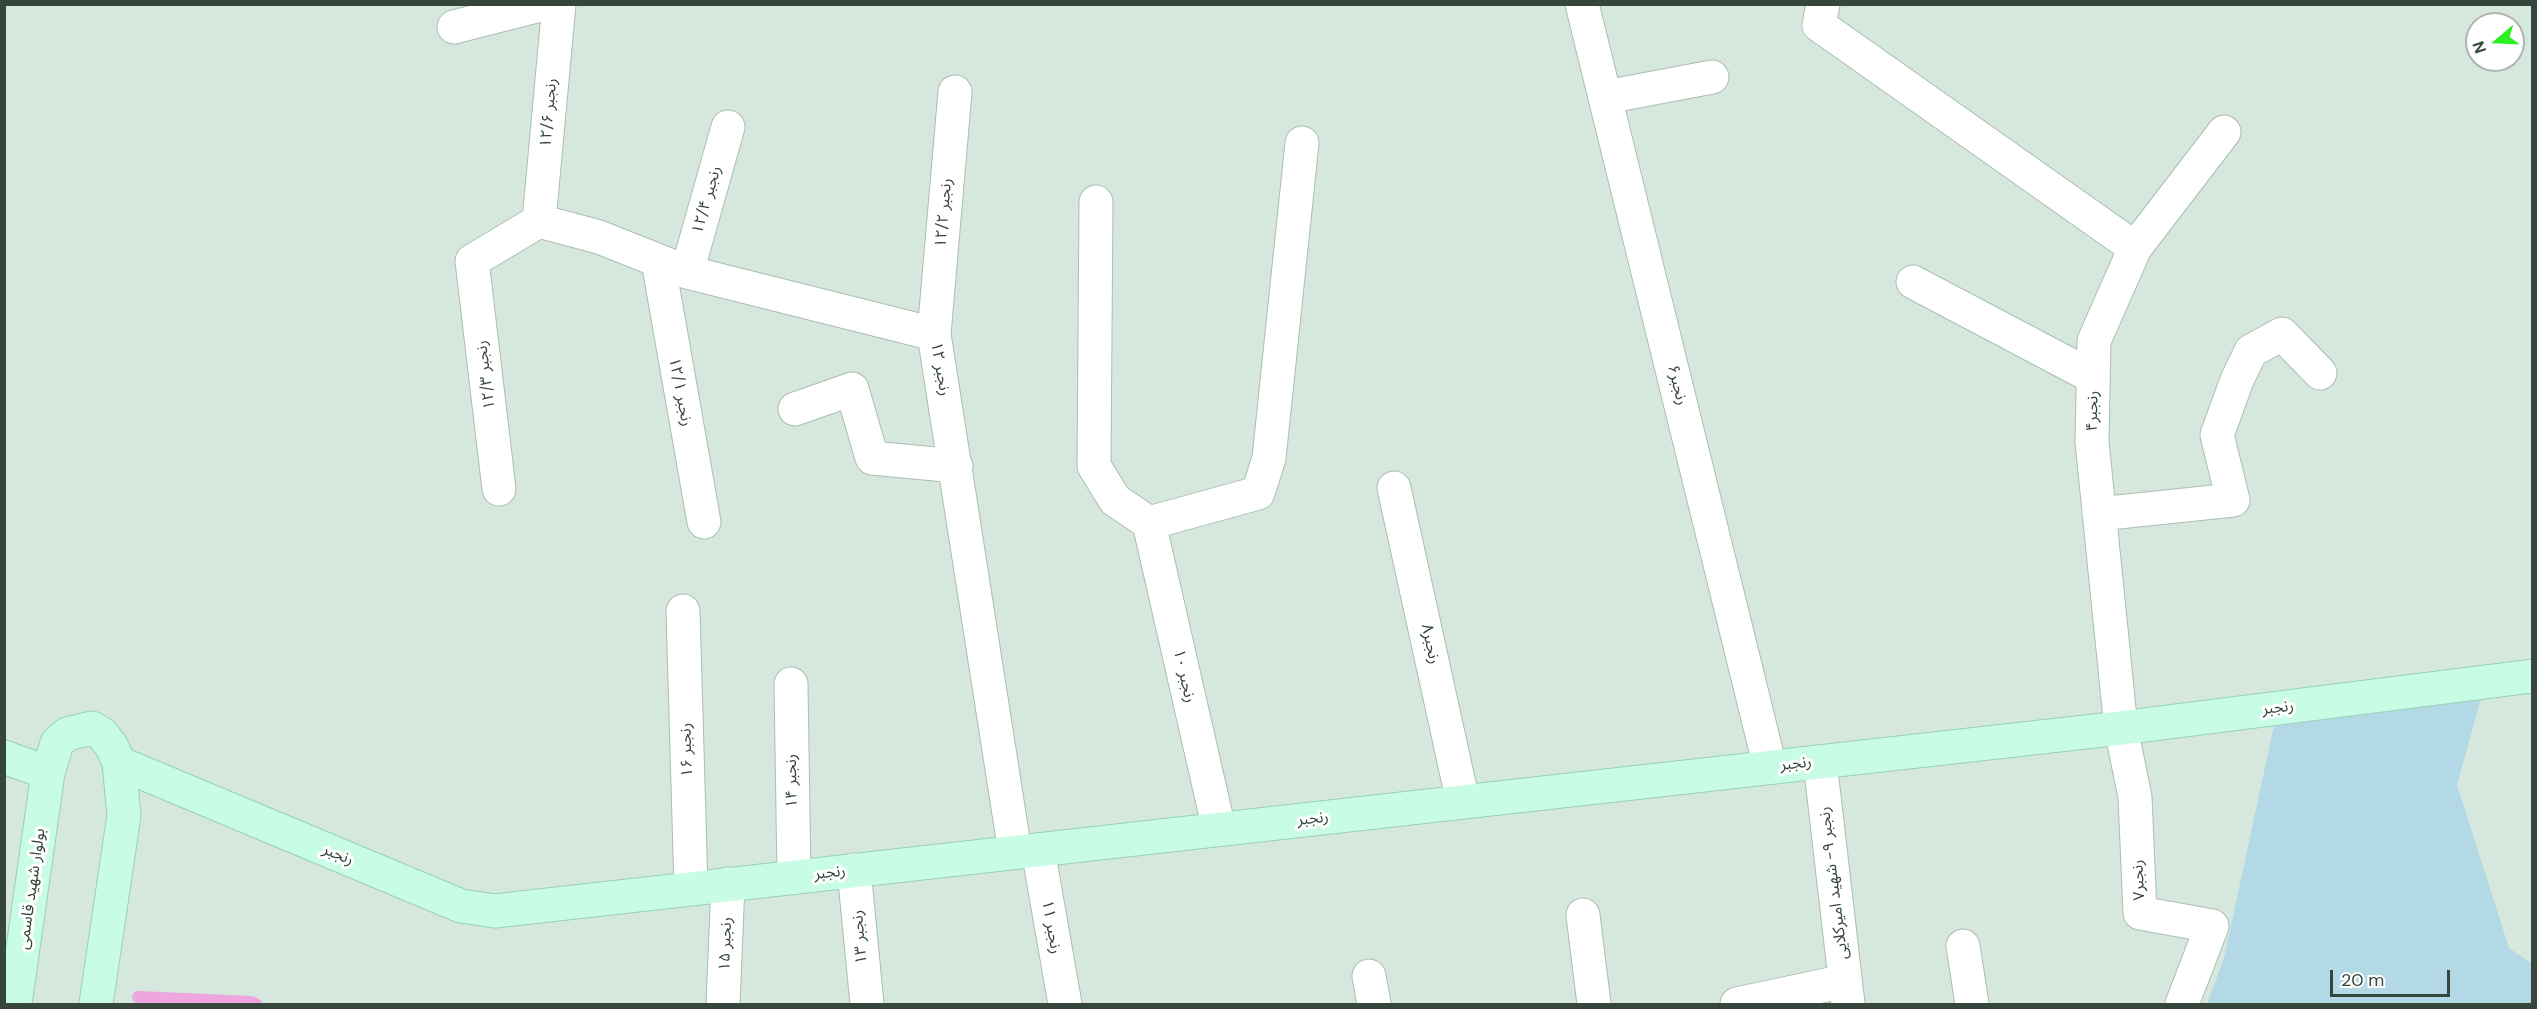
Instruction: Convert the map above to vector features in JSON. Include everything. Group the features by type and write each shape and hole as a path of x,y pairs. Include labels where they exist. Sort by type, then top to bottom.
{"street":[{"path":"459,16 544,4"},
{"name":"رنجبر ۱۲/۶","path":"539,221 559,4"},
{"name":"رنجبر۶","path":"1582,4 1770,767"},
{"path":"1823,4 1819,26 2134,248"},
{"path":"1606,97 1712,77"},
{"name":"رنجبر ۱۲/۲","path":"934,334 955,92"},
{"name":"رنجبر ۱۲/۴","path":"672,267 728,127"},
{"name":"رنجبر۴","path":"2121,728 2092,442 2094,341 2134,248 2224,132"},
{"path":"1096,202 1094,466 1115,500 1149,523 1258,493 1269,458 1302,143"},
{"name":"رنجبر ۱۲/۳","path":"499,489 472,261 539,221"},
{"name":"رنجبر ۱۲","path":"539,221 599,237 672,267 934,334 1026,851"},
{"name":"رنجبر ۱۲/۱","path":"672,267 704,522"},
{"path":"1913,282 2093,377"},
{"path":"2099,514 2233,500 2217,435 2237,380 2251,351 2282,334 2320,373"},
{"path":"795,409 852,389 872,458 956,466"},
{"name":"رنجبر۸","path":"1394,488 1463,802"},
{"name":"رنجبر ۱۰","path":"1149,523 1219,829"},
{"name":"رنجبر ۱۶","path":"683,611 691,888"},
{"name":"رنجبر","path":"118,763 461,906 495,911 2121,728 2532,676"},
{"name":"رنجبر ۱۴","path":"791,684 794,877"},
{"name":"بولوار شهید قاسمی","path":"15,1005 48,773 57,743 67,734 92,728 102,735 112,747 118,763"},
{"name":"رنجبر۷","path":"2121,728 2135,797 2140,913 2212,926 2182,1005"},
{"path":"4,758 48,773"},
{"name":"رنجبر ۹- شهید امیرکلایی","path":"1820,762 1846,993"},
{"path":"96,1005 124,815 118,763"},
{"name":"رنجبر ۱۱","path":"1026,851 1065,1005"},
{"name":"رنجبر ۱۳","path":"854,870 867,1005"},
{"name":"رنجبر ۱۵","path":"723,1005 728,884"},
{"path":"1583,915 1594,1005"},
{"path":"1962,946 1972,1005"},
{"path":"1737,1005 1846,993"}],"shaded area":[{"path":"5,5 2532,5 2532,1004 5,1004"},
{"path":"2489,670 2457,785 2509,948 2532,964 2532,1004 2207,1004 2224,958 2281,693"}],"waterway":[{"path":"138,997 256,1004"}]}
